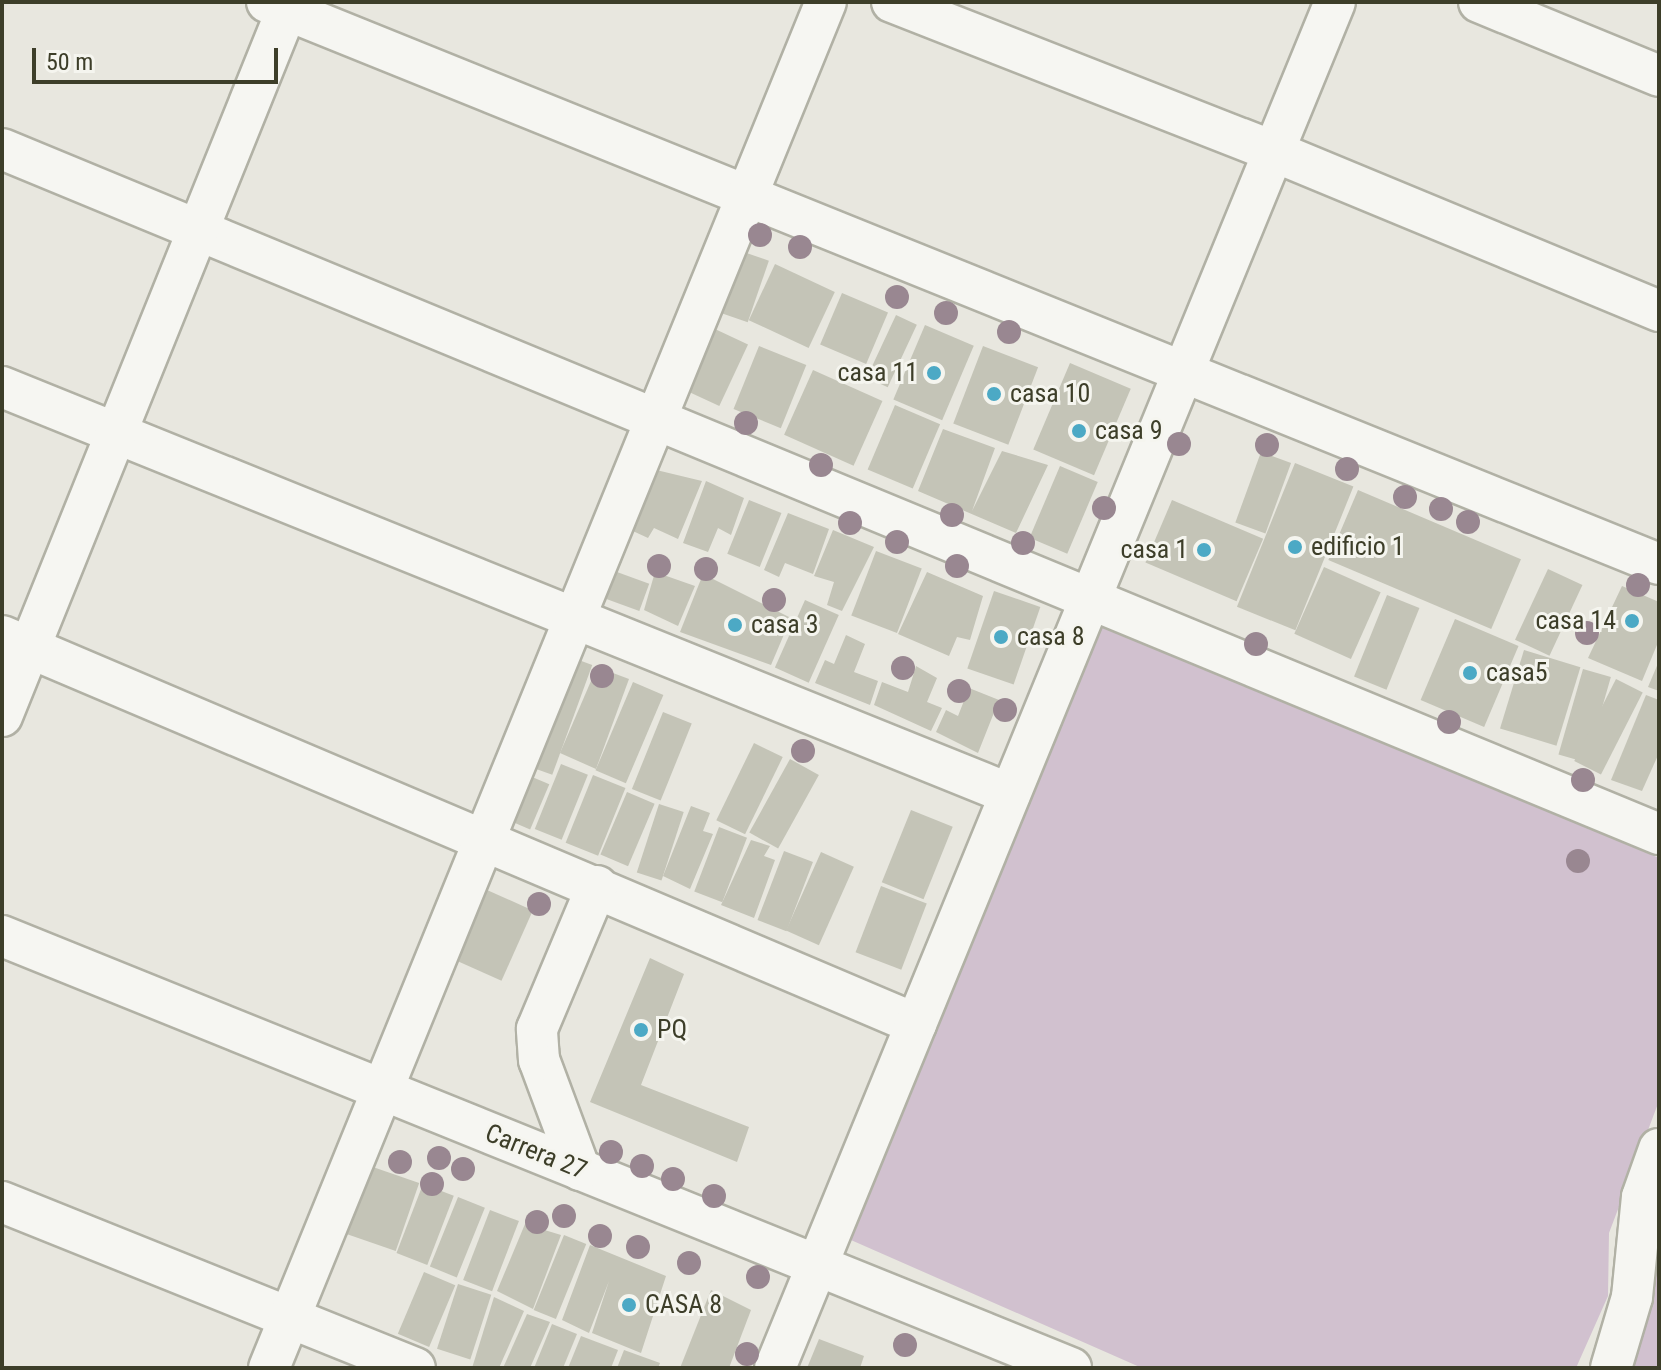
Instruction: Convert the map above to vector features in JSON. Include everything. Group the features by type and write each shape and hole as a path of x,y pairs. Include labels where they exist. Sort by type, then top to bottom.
{"street":[{"path":"269,1368 826,2"},
{"path":"892,2 1273,151 1659,311"},
{"path":"775,1368 1335,2"},
{"path":"1479,2 1659,76"},
{"path":"2,716 16,642 116,434 200,230 282,5 1659,564"},
{"path":"2,149 1659,834"},
{"path":"2,387 1010,794"},
{"path":"16,642 485,838 916,1024"},
{"path":"580,1170 539,1060 537,1029 597,886"},
{"name":"Carrera 27","path":"2,936 1071,1368"},
{"path":"1611,1368 1632,1297 1642,1197 1659,1149"},
{"path":"2,1202 289,1320 415,1368"}],"shaded area":[{"path":"1096,611 1659,858 1659,1101 1609,1233 1608,1296 1576,1368 1142,1368 835,1233"},
{"path":"1659,1208 1659,1368 1593,1368"}],"building":[{"path":"732,248 769,261 748,322 711,309"},
{"path":"775,264 835,292 809,348 749,320"},
{"path":"842,293 888,313 866,364 820,345"},
{"path":"896,315 917,325 888,387 867,378"},
{"path":"700,322 748,344 719,406 671,384"},
{"name":"casa 11","path":"925,325 974,346 942,420 893,400"},
{"path":"759,346 806,365 781,428 734,409"},
{"name":"casa 10","path":"983,346 1038,367 1008,445 953,423"},
{"name":"casa 9","path":"1070,363 1131,389 1094,475 1033,450"},
{"path":"813,370 882,401 854,466 784,435"},
{"path":"895,405 940,424 913,489 868,469"},
{"path":"943,429 995,448 972,511 1002,451 1048,465 1016,533 918,491"},
{"path":"1261,452 1291,463 1265,533 1235,522"},
{"name":"edificio 1","path":"1295,463 1353,487 1295,630 1237,607"},
{"name":"casa 8","path":"1060,466 1098,482 1067,554 1030,538"},
{"path":"648,468 702,481 678,539 654,528 648,538 622,526"},
{"path":"706,481 744,498 731,535 718,528 708,552 683,543"},
{"path":"1358,490 1521,559 1491,629 1328,560"},
{"path":"749,500 781,513 760,567 727,554"},
{"name":"casa 1","path":"1172,500 1263,539 1237,601 1145,563"},
{"path":"788,513 829,529 813,574 785,563 779,577 764,570"},
{"path":"833,530 874,547 842,611 827,605 834,582 814,576"},
{"path":"876,551 922,569 897,633 851,615"},
{"path":"1324,567 1381,592 1351,659 1294,634"},
{"path":"606,568 649,584 639,611 596,595"},
{"name":"casa 14","path":"1548,569 1582,585 1549,656 1515,640"},
{"path":"655,572 695,586 678,626 644,610"},
{"path":"927,572 983,596 970,640 957,637 949,656 898,634"},
{"name":"casa 3","path":"703,574 791,618 771,665 680,632"},
{"name":"casa 14","path":"1622,586 1659,602 1659,640 1642,681 1588,658"},
{"name":"casa 8","path":"994,591 1040,607 1014,684 967,669"},
{"path":"1387,595 1419,608 1386,690 1354,677"},
{"path":"805,600 839,615 809,683 775,668"},
{"name":"casa5","path":"1455,619 1519,646 1484,727 1421,700"},
{"path":"846,635 865,644 854,672 878,681 870,705 815,683 825,660 834,664"},
{"path":"1524,650 1580,667 1556,746 1500,728"},
{"path":"565,655 592,665 552,775 525,765"},
{"path":"1659,661 1659,691 1648,687"},
{"path":"916,666 937,678 927,702 942,708 931,731 874,705 882,682 908,692"},
{"path":"597,667 629,679 596,769 560,753"},
{"path":"1583,669 1611,677 1586,763 1558,755"},
{"path":"1616,679 1643,693 1601,775 1574,761"},
{"path":"633,682 663,695 626,783 595,770"},
{"path":"969,688 999,700 978,753 936,732 946,710 958,716"},
{"path":"1646,695 1659,700 1659,753 1642,791 1611,780"},
{"path":"663,712 692,724 661,801 632,789"},
{"path":"754,743 783,757 745,834 716,820"},
{"path":"790,759 819,775 778,848 749,832"},
{"path":"561,764 588,775 562,840 535,829"},
{"path":"518,771 549,784 530,829 499,816"},
{"path":"593,775 625,788 598,856 566,843"},
{"path":"627,792 655,804 628,866 600,855"},
{"path":"659,804 684,812 661,881 637,872"},
{"path":"691,806 710,813 703,831 713,834 690,889 663,876"},
{"path":"911,810 953,827 924,899 882,882"},
{"path":"719,827 747,838 722,902 694,891"},
{"path":"751,840 770,846 764,856 775,860 754,918 721,905"},
{"path":"784,851 813,862 786,931 757,920"},
{"path":"821,852 854,867 819,945 786,931"},
{"path":"478,886 533,910 501,981 447,956"},
{"path":"881,886 927,904 901,970 856,952"},
{"name":"PQ","path":"650,958 684,974 641,1085 749,1127 737,1162 590,1102"},
{"path":"370,1166 419,1183 396,1251 347,1234"},
{"path":"423,1184 454,1196 427,1265 396,1253"},
{"path":"458,1197 485,1208 457,1277 430,1267"},
{"path":"490,1210 519,1221 492,1291 463,1280"},
{"path":"525,1224 561,1235 533,1309 497,1291"},
{"path":"564,1235 586,1244 556,1319 534,1310"},
{"name":"CASA 8","path":"590,1245 666,1276 641,1353 592,1333 609,1281 589,1333 562,1320"},
{"path":"424,1272 455,1285 429,1347 398,1334"},
{"path":"458,1284 491,1295 470,1359 437,1349"},
{"path":"711,1290 751,1310 729,1368 680,1368"},
{"path":"494,1297 524,1311 499,1368 472,1368"},
{"path":"527,1314 550,1322 530,1368 503,1368"},
{"path":"552,1324 577,1334 563,1368 534,1368"},
{"path":"581,1336 618,1350 611,1368 568,1368"},
{"path":"819,1339 864,1356 860,1368 807,1368"},
{"path":"624,1350 660,1363 658,1368 617,1368"}],"place":[{"name":"casa 11","path":"934,373"},
{"name":"casa 10","path":"994,394"},
{"name":"casa 9","path":"1079,431"},
{"name":"edificio 1","path":"1295,547"},
{"name":"casa 1","path":"1204,550"},
{"name":"casa 14","path":"1632,621"},
{"name":"casa 3","path":"735,625"},
{"name":"casa 8","path":"1001,637"},
{"name":"casa5","path":"1470,673"},
{"name":"PQ","path":"641,1030"},
{"name":"CASA 8","path":"629,1305"}]}
